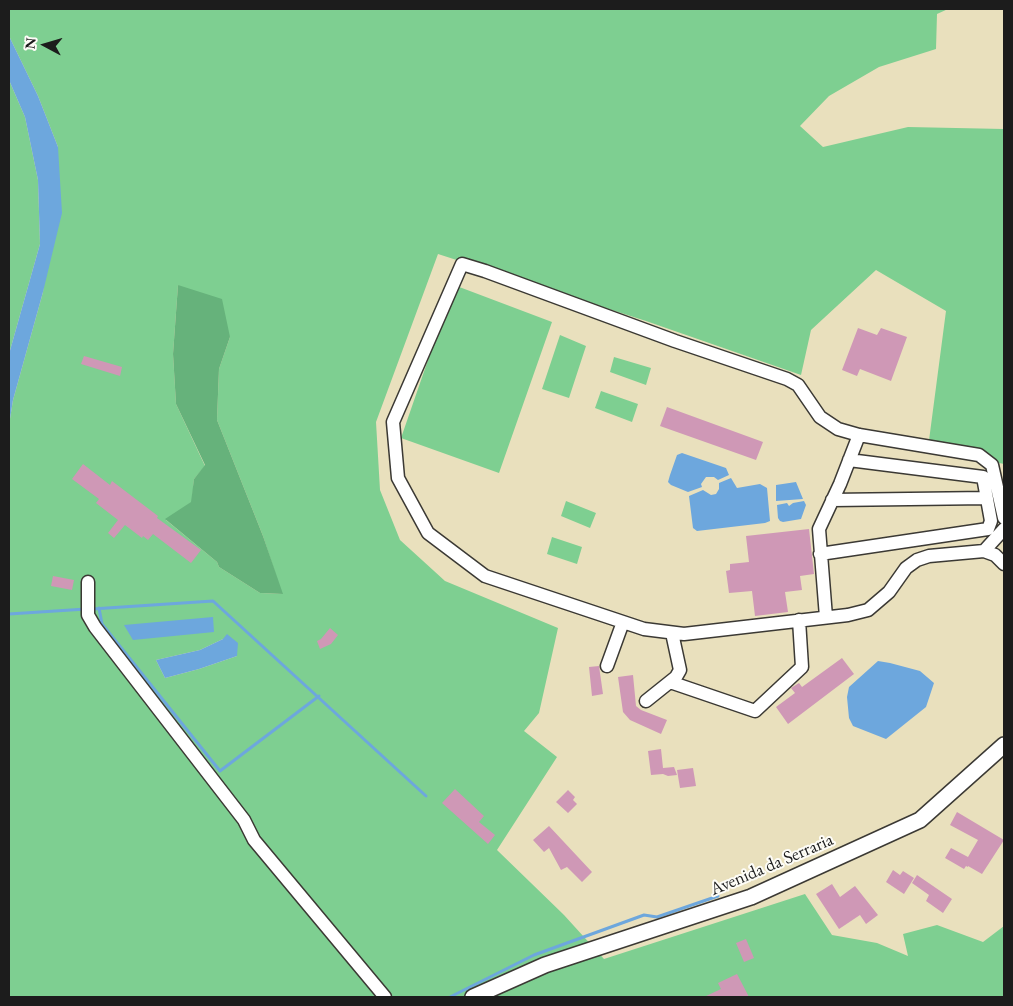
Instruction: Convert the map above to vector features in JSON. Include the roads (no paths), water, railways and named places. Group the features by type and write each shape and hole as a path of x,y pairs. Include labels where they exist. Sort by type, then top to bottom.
{"main road":[{"name":"Avenida da Serraria","path":"473,997 545,965 751,898 920,820 1004,745"}],"street":[{"path":"1004,518 1003,502 992,465 979,456 859,435 838,429 820,417 798,385 787,379 675,341 462,264 393,422 398,478 428,533 485,576 644,629 684,634 826,617 868,610 888,592 906,568 917,560 930,556 984,551 995,556 1004,564"},
{"path":"826,617 819,529 859,435"},
{"path":"820,554 988,529 991,521 983,477 849,460"},
{"path":"832,500 987,498"},
{"path":"984,551 1004,529"},
{"path":"88,582 88,615 95,626 244,820 254,840 385,997"},
{"path":"670,682 755,711 802,667 799,620"},
{"path":"607,666 623,622"},
{"path":"646,701 676,677 680,670 672,633"}],"water":[{"path":"9,36 38,96 58,147 62,213 43,292 13,400 9,425 9,354 40,244 38,180 25,117 9,80"},
{"path":"682,453 726,468 729,475 718,480 714,477 706,477 701,484 702,487 688,492 671,485 668,482 670,475 677,455"},
{"path":"731,478 737,488 760,484 767,488 770,521 697,531 693,528 689,496 703,490 711,495 716,494 719,489 719,483"},
{"path":"796,482 803,499 776,501 776,485"},
{"path":"804,501 806,505 801,519 780,521 777,505 787,503 789,506 793,503"},
{"path":"213,617 214,632 133,640 124,625"},
{"path":"227,634 238,643 237,656 165,678 156,660 200,650 223,639"},
{"path":"878,661 920,671 934,683 926,707 886,739 853,726 849,718 847,697 849,687"}],"waterway":[{"path":"92,609 213,601 426,796"},
{"path":"99,608 102,624 220,771 319,696"},
{"path":"9,614 86,609"},
{"path":"450,997 534,955 644,915 657,917 718,896"}]}
